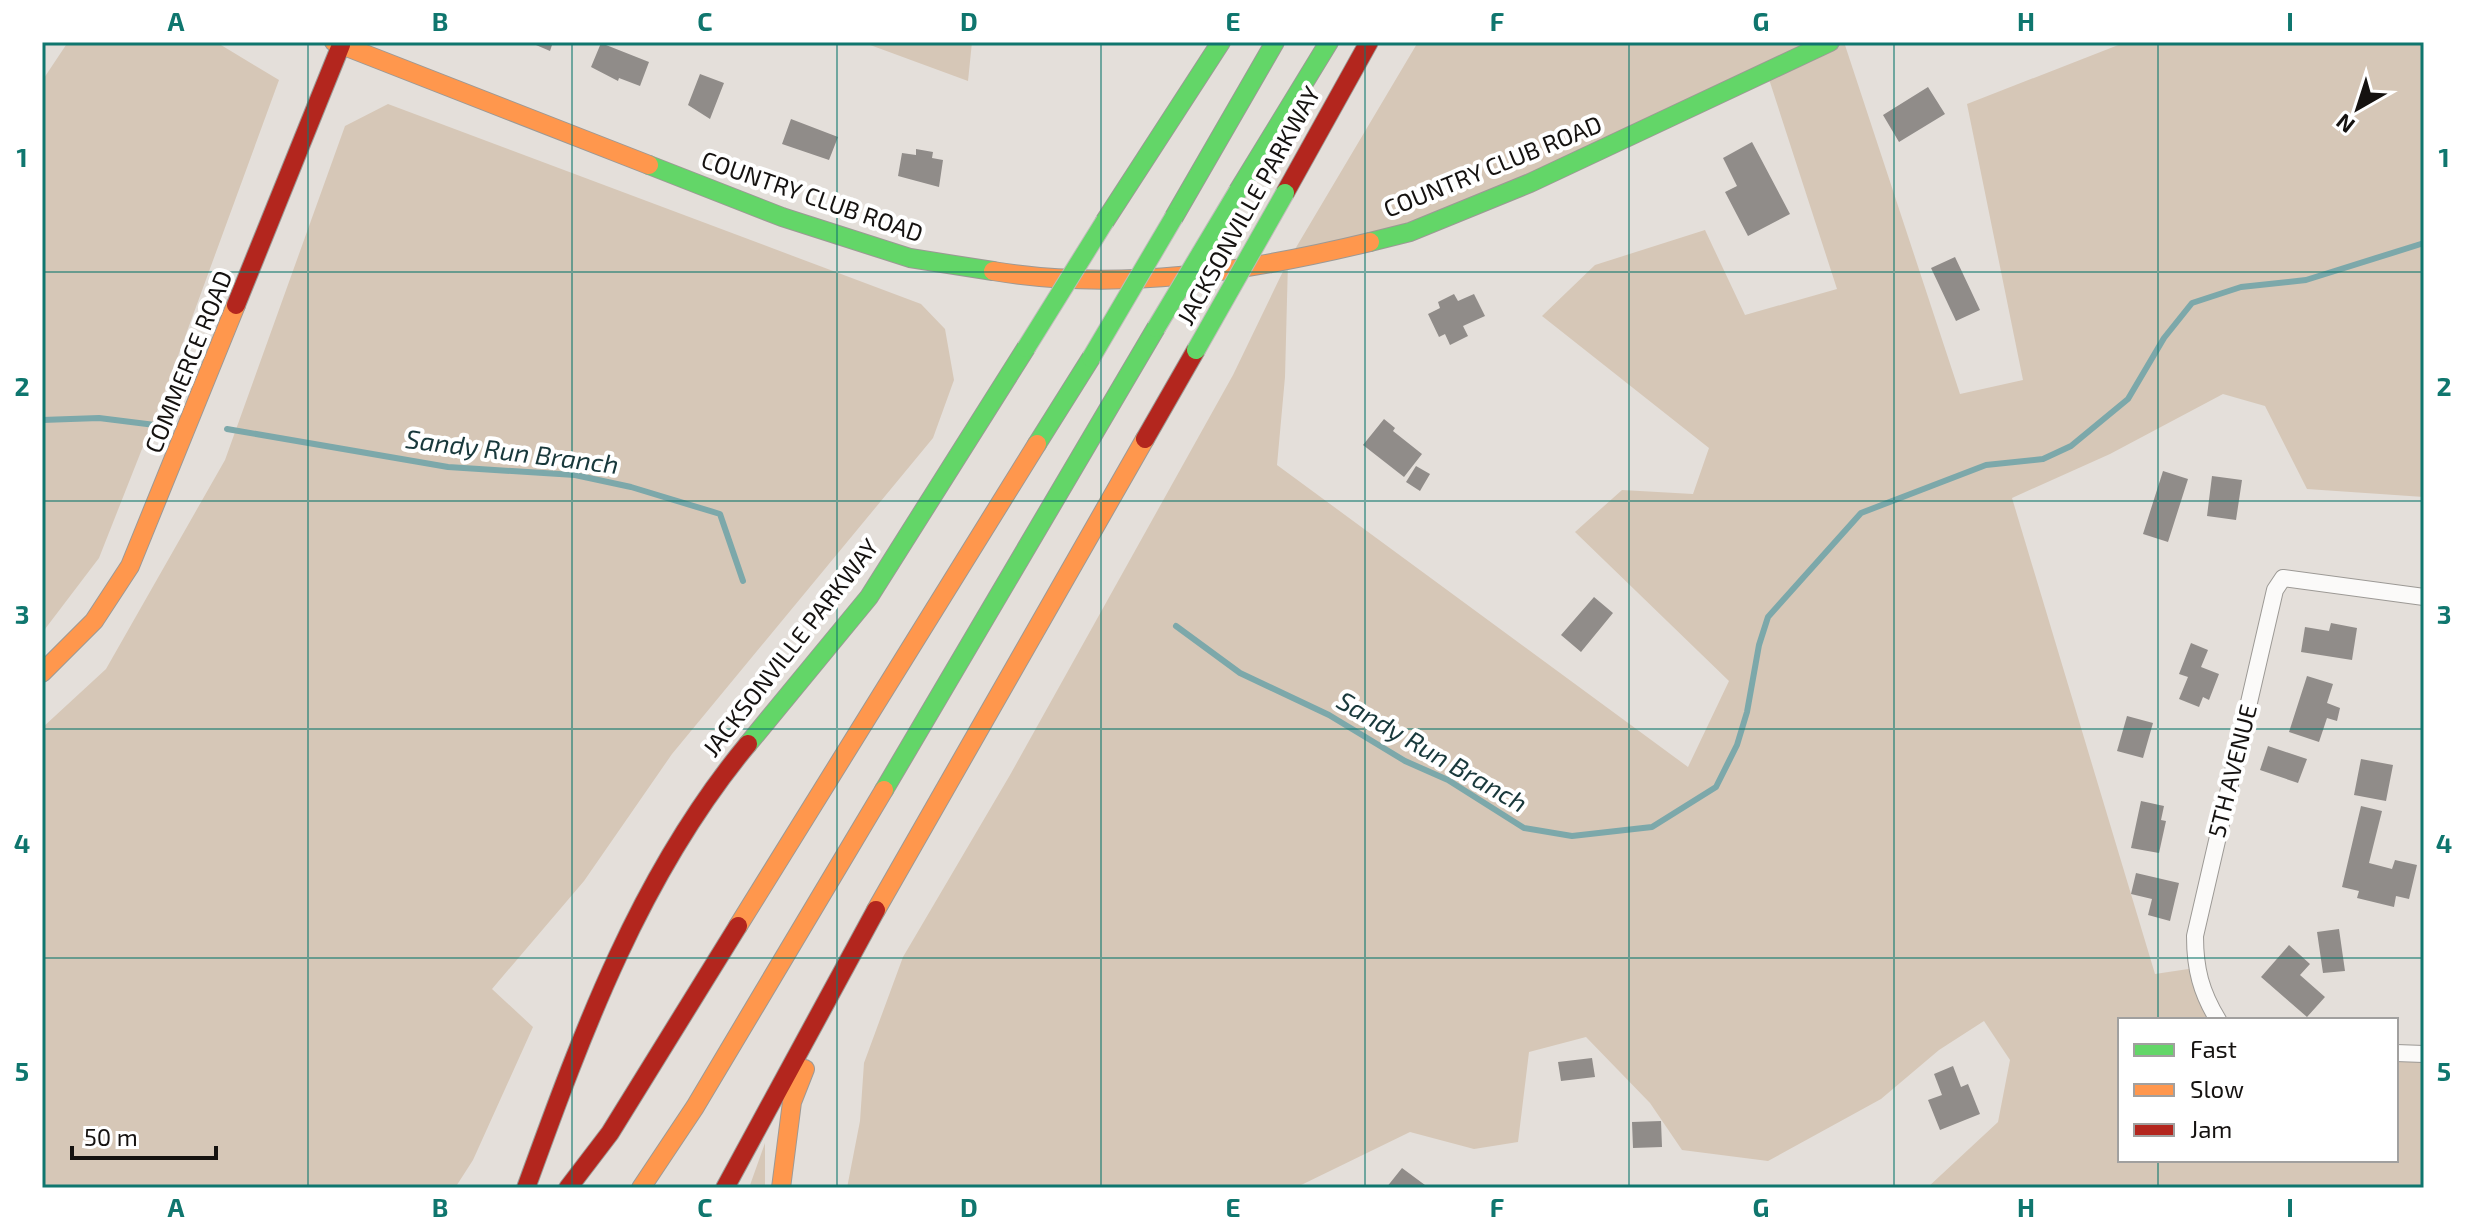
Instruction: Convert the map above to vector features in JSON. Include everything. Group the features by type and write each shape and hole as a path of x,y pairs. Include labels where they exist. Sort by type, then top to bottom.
{"main road":[{"name":"JACKSONVILLE PARKWAY","path":"527,1183 581,1036 660,867 706,794 869,597 1221,42"},
{"path":"568,1188 610,1133 1091,358 1275,42"},
{"path":"641,1188 695,1107 1329,42"},
{"name":"JACKSONVILLE PARKWAY","path":"725,1188 847,961 1369,42"},
{"name":"COUNTRY CLUB ROAD","path":"338,44 782,217 910,258 1034,278 1170,279 1299,259 1410,232 1530,183 1830,42"},
{"name":"COMMERCE ROAD","path":"42,673 94,621 130,566 338,44"},
{"path":"781,1188 792,1102 847,961"}],"street":[{"name":"5TH AVENUE","path":"2217,1018 2203,995 2195,968 2195,936 2275,590 2283,578 2424,597"},
{"path":"2398,1053 2424,1054"}],"shaded area":[{"path":"68,42 216,42 279,80 170,378 99,558 42,633 42,81"},
{"path":"862,42 972,42 968,81"},
{"path":"1418,42 1844,42 1960,394 2023,380 1967,104 2126,42 2424,42 2424,497 2307,489 2265,406 2223,394 2110,454 2012,498 2155,974 2195,968 2217,1018 2118,1018 2118,1162 2398,1162 2398,1053 2424,1054 2424,1188 1927,1188 1998,1122 2010,1060 1984,1021 1939,1050 1881,1099 1768,1161 1682,1150 1650,1103 1586,1037 1529,1052 1518,1142 1474,1149 1410,1132 1295,1188 847,1188 860,1121 864,1063 903,957 1010,775 1233,375 1288,261","holes":["1767,73 1837,289 1745,315 1705,230 1595,265 1542,316 1709,448 1693,494 1622,490 1575,532 1729,681 1688,767 1277,465 1285,377 1288,261 1530,183"]},
{"path":"388,104 921,304 945,329 954,380 933,438 672,754 584,881 492,989 533,1027 473,1160 455,1188 42,1188 42,728 106,669 225,460 345,126"},
{"path":"765,1143 765,1188 749,1188"}],"building":[{"path":"529,42 553,42 550,51"},
{"path":"601,43 649,62 640,86 619,78 618,81 591,67"},
{"path":"700,74 724,83 710,119 688,105"},
{"path":"1928,87 1945,114 1899,142 1883,115"},
{"path":"791,119 838,137 829,160 782,144"},
{"path":"1752,142 1790,214 1748,236 1725,192 1737,186 1723,158"},
{"path":"916,149 933,152 932,158 943,160 939,187 898,176 902,153 916,155"},
{"path":"1955,257 1980,310 1956,321 1931,268"},
{"path":"1454,294 1458,301 1474,294 1485,316 1463,326 1468,336 1450,345 1445,334 1439,337 1428,314 1440,308 1438,302"},
{"path":"1384,419 1395,428 1393,431 1422,454 1404,477 1363,445"},
{"path":"1416,466 1430,474 1420,491 1406,482"},
{"path":"2163,471 2188,479 2168,542 2143,534"},
{"path":"2212,476 2242,480 2236,520 2207,516"},
{"path":"1594,597 1613,613 1581,652 1561,635"},
{"path":"2331,623 2357,628 2352,660 2301,652 2305,627 2329,631"},
{"path":"2191,643 2208,650 2201,667 2219,674 2209,700 2203,697 2199,707 2179,699 2188,677 2179,674"},
{"path":"2307,676 2333,684 2327,703 2340,708 2337,721 2327,718 2319,742 2289,732"},
{"path":"2127,716 2153,723 2143,758 2117,751"},
{"path":"2268,746 2307,759 2298,783 2260,770"},
{"path":"2361,759 2393,765 2386,801 2354,795"},
{"path":"2141,801 2164,806 2161,820 2166,821 2159,853 2131,848"},
{"path":"2361,806 2382,811 2369,863 2392,869 2395,860 2417,865 2409,899 2396,896 2394,907 2357,898 2359,891 2342,887"},
{"path":"2136,873 2179,883 2170,921 2148,915 2152,899 2131,894"},
{"path":"2339,929 2345,971 2323,973 2317,932"},
{"path":"2289,945 2310,964 2300,975 2325,997 2307,1017 2261,977"},
{"path":"1592,1058 1595,1077 1561,1081 1558,1062"},
{"path":"1953,1066 1961,1087 1968,1084 1980,1114 1940,1130 1928,1100 1942,1095 1934,1074"},
{"path":"1661,1121 1662,1147 1633,1148 1632,1122"},
{"path":"1402,1168 1429,1188 1386,1188"}],"waterway":[{"name":"Sandy Run Branch","path":"1176,626 1240,673 1329,715 1405,761 1448,780 1524,828 1572,836 1652,827 1716,787 1737,745 1768,617 1861,513 1986,465 2043,459 2071,446 2128,399 2164,338 2192,303 2241,287 2306,280 2424,243"},
{"name":"Sandy Run Branch","path":"42,420 99,418 155,425"},
{"name":"Sandy Run Branch","path":"227,429 448,467 575,475 631,487 720,514 743,581"}],"traffic: fast":[{"path":"1105,221 1221,42"},
{"path":"1174,217 1275,42"},
{"path":"1238,191 1329,42"},
{"path":"1370,242 1410,232 1530,183 1830,42"},
{"path":"649,165 782,217 910,258 993,271"},
{"path":"1156,328 1238,191"},
{"path":"1196,350 1285,193"},
{"path":"1091,358 1174,217"},
{"path":"1026,348 1105,221"},
{"path":"884,790 1156,328"},
{"path":"748,744 869,597 1026,348"},
{"path":"1037,444 1091,358"}],"traffic: slow":[{"path":"334,42 649,165"},
{"path":"993,271 1088,280 1182,276 1276,262 1370,242"},
{"path":"42,673 94,621 130,566 236,305"},
{"path":"876,910 1145,439"},
{"path":"738,926 1037,444"},
{"path":"641,1188 695,1107 884,790"},
{"path":"781,1188 792,1102 805,1069"}],"traffic: jam":[{"path":"1285,193 1369,42"},
{"path":"236,305 341,45"},
{"path":"1145,439 1196,350"},
{"path":"526,1188 593,1013 645,900 710,794 748,744"},
{"path":"725,1188 876,910"},
{"path":"568,1188 610,1133 738,926"}]}
